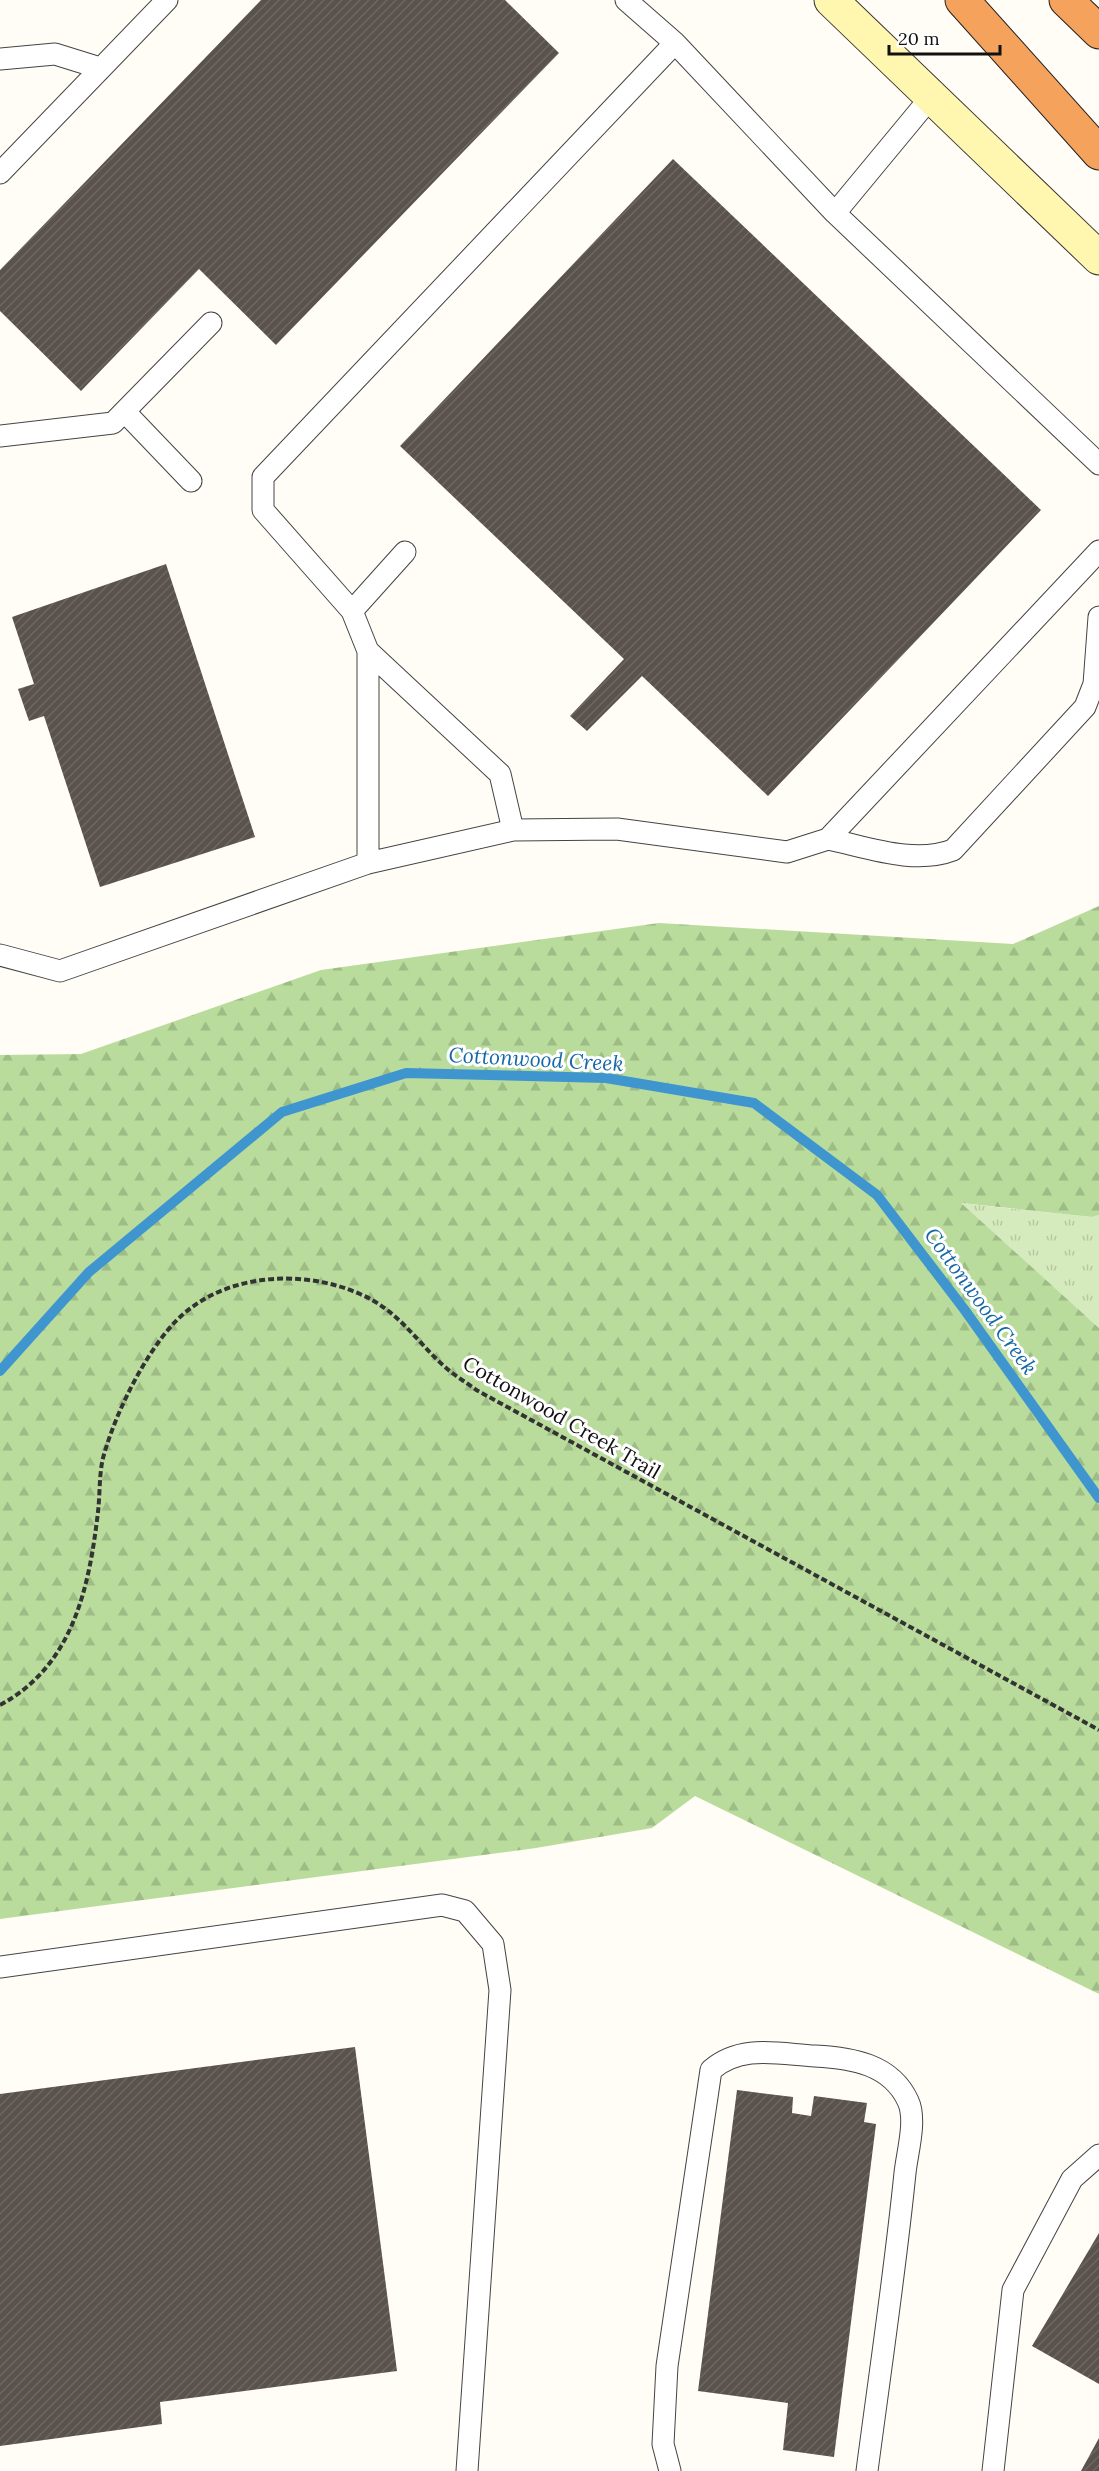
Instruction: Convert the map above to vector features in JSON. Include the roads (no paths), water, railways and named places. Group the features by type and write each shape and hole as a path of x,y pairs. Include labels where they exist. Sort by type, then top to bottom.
{"highway":[{"path":"962,0 1099,153"},
{"path":"1066,0 1099,32"}],"main road":[{"path":"831,0 1099,258"}],"lane":[{"path":"0,174 167,0"},
{"path":"626,0 675,43 835,213 1099,464"},
{"path":"368,864 368,651 352,611 263,510 263,477 675,43"},
{"path":"0,59 55,54 100,68"},
{"path":"835,213 931,97"},
{"path":"0,436 113,423 211,323"},
{"path":"124,412 191,481"},
{"path":"0,955 60,971 368,864 513,830 617,829 787,852 828,839 1099,551"},
{"path":"352,611 405,552"},
{"path":"828,839 911,856 931,856 953,850 1085,707 1094,684 1099,617"},
{"path":"368,651 500,774 513,830"},
{"path":"0,1966 442,1905 465,1911 493,1944 501,1990 467,2471"},
{"path":"670,2471 663,2444 667,2366 711,2070 722,2061 744,2052 845,2058 883,2071 898,2083 909,2103 910,2125 903,2190 867,2471"},
{"path":"993,2471 1013,2290 1072,2179 1099,2155"}],"waterway":[{"name":"Cottonwood Creek","path":"0,1371 89,1272 282,1112 406,1073 606,1078 754,1103 877,1195 964,1309 1099,1498"}]}
